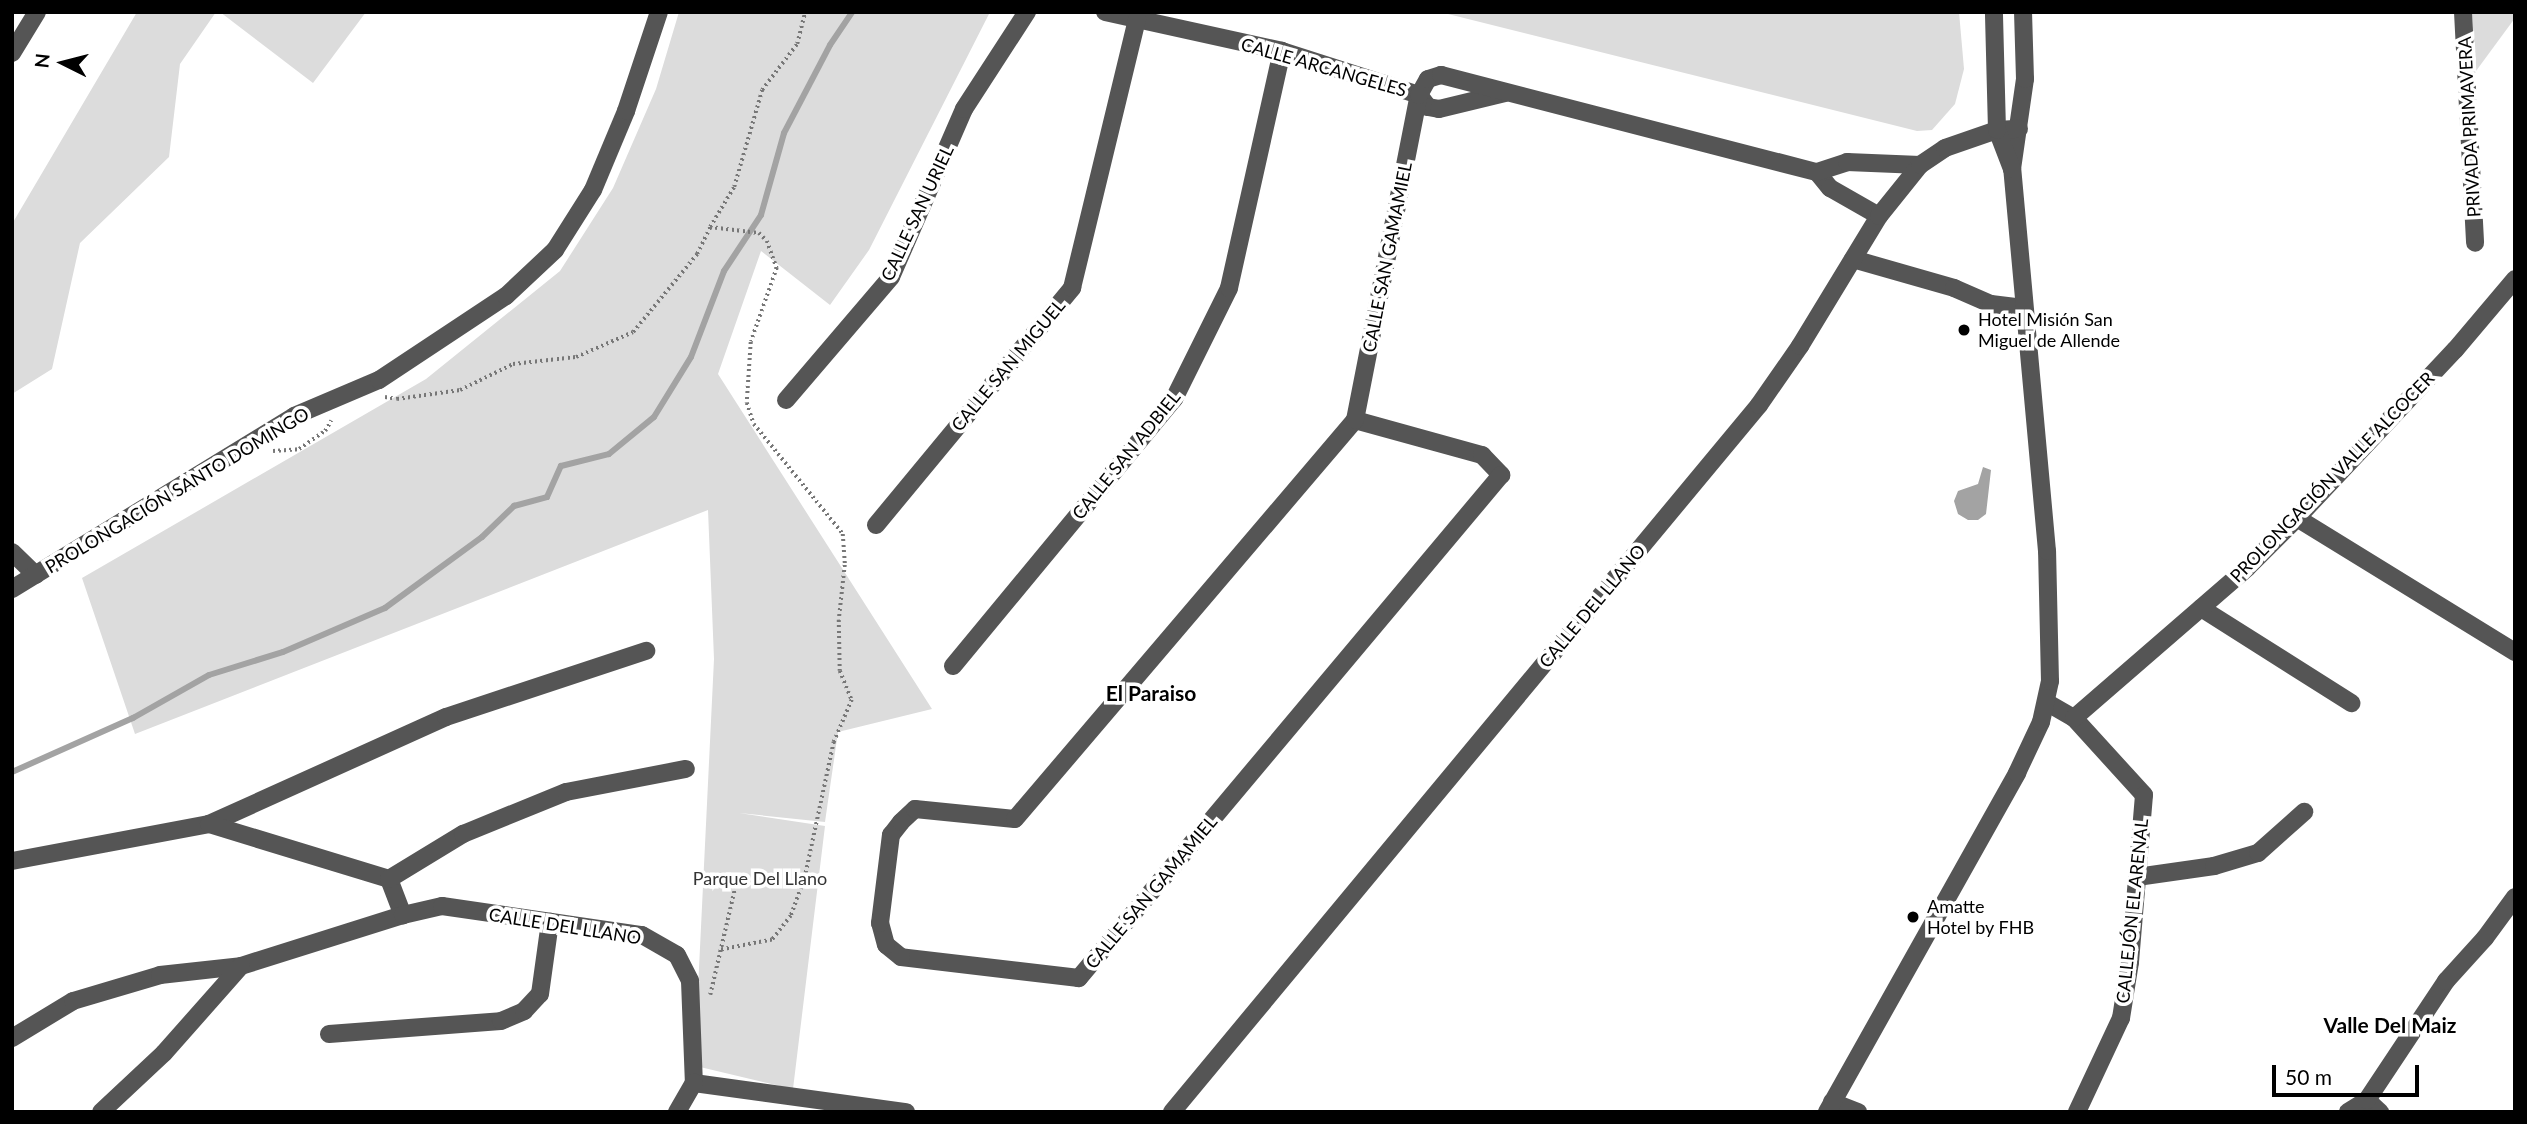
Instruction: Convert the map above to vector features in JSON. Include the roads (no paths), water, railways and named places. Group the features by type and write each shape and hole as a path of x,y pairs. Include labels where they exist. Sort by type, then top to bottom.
{"street":[{"path":"12,53 37,12"},
{"name":"PROLONGACIÓN SANTO DOMINGO","path":"12,589 294,416 379,380 506,296 555,250 593,190 626,111 659,12"},
{"name":"CALLE SAN URIEL","path":"786,400 891,277 964,109 1027,12"},
{"name":"CALLE ARCANGELES","path":"1105,12 1282,51 1419,95 1428,107 1439,109 1508,92"},
{"path":"1994,12 1997,130 2012,169"},
{"path":"1858,1112 1829,1107 2017,773 2041,722 2050,681 2047,551 2012,169 2025,79 2023,12"},
{"name":"PRIVADA PRIMAVERA","path":"2463,12 2475,243"},
{"name":"CALLE SAN MIGUEL","path":"876,525 1072,288 1137,19"},
{"name":"CALLE SAN ADBIEL","path":"953,666 1174,399 1229,288 1282,51"},
{"name":"CALLE ARCANGELES","path":"1419,95 1428,79 1441,75 1817,172 1830,188 1879,216"},
{"name":"CALLE SAN GAMAMIEL","path":"1354,420 1482,455 1501,475 1079,978 901,957 886,945 880,923 891,835 901,822 915,809 1014,819 1354,420 1419,95"},
{"name":"CALLE DEL LLANO","path":"1172,1112 1759,405 1800,346 1879,216 1920,165 1945,148 1997,130 2019,129"},
{"path":"1817,172 1847,162 1875,160 1920,165"},
{"path":"1853,259 1954,288 1991,304 2024,308"},
{"name":"PROLONGACIÓN VALLE ALCOCER","path":"2074,718 2201,608 2297,518 2455,350 2515,279"},
{"path":"2297,518 2515,653"},
{"path":"12,552 36,575"},
{"path":"2201,608 2351,704"},
{"path":"12,861 209,824 446,717 646,651"},
{"name":"CALLEJÓN EL ARENAL","path":"2046,702 2074,718 2144,795 2130,961 2121,1018 2077,1112"},
{"path":"209,824 389,879 463,834 566,792 686,769"},
{"path":"2137,877 2214,866 2258,853 2304,812"},
{"path":"389,879 403,915"},
{"path":"2348,1112 2373,1106 2446,981 2485,938 2515,897"},
{"name":"CALLE DEL LLANO","path":"12,1038 73,1001 160,975 241,967 403,915 442,906 642,936 677,955 690,981 694,1083"},
{"path":"329,1034 501,1021 524,1011 540,994 550,922"},
{"path":"102,1112 164,1053 241,967"},
{"path":"677,1112 694,1083 905,1112"}],"waterway":[{"path":"12,772 133,718 209,675 283,652 385,608 482,537 514,506 547,497 561,466 609,454 654,417 691,357 724,271 761,215 784,133 830,45 852,12"}],"place":[{"name":"Hotel Misión San Miguel de Allende","path":"1964,330"},
{"name":"Amatte Hotel by FHB","path":"1913,917"}],"district":[{"name":"El Paraiso","path":"1151,693"},
{"name":"Valle Del Maiz","path":"2390,1025"}],"park label":[{"name":"Parque Del Llano","path":"760,878"}]}
